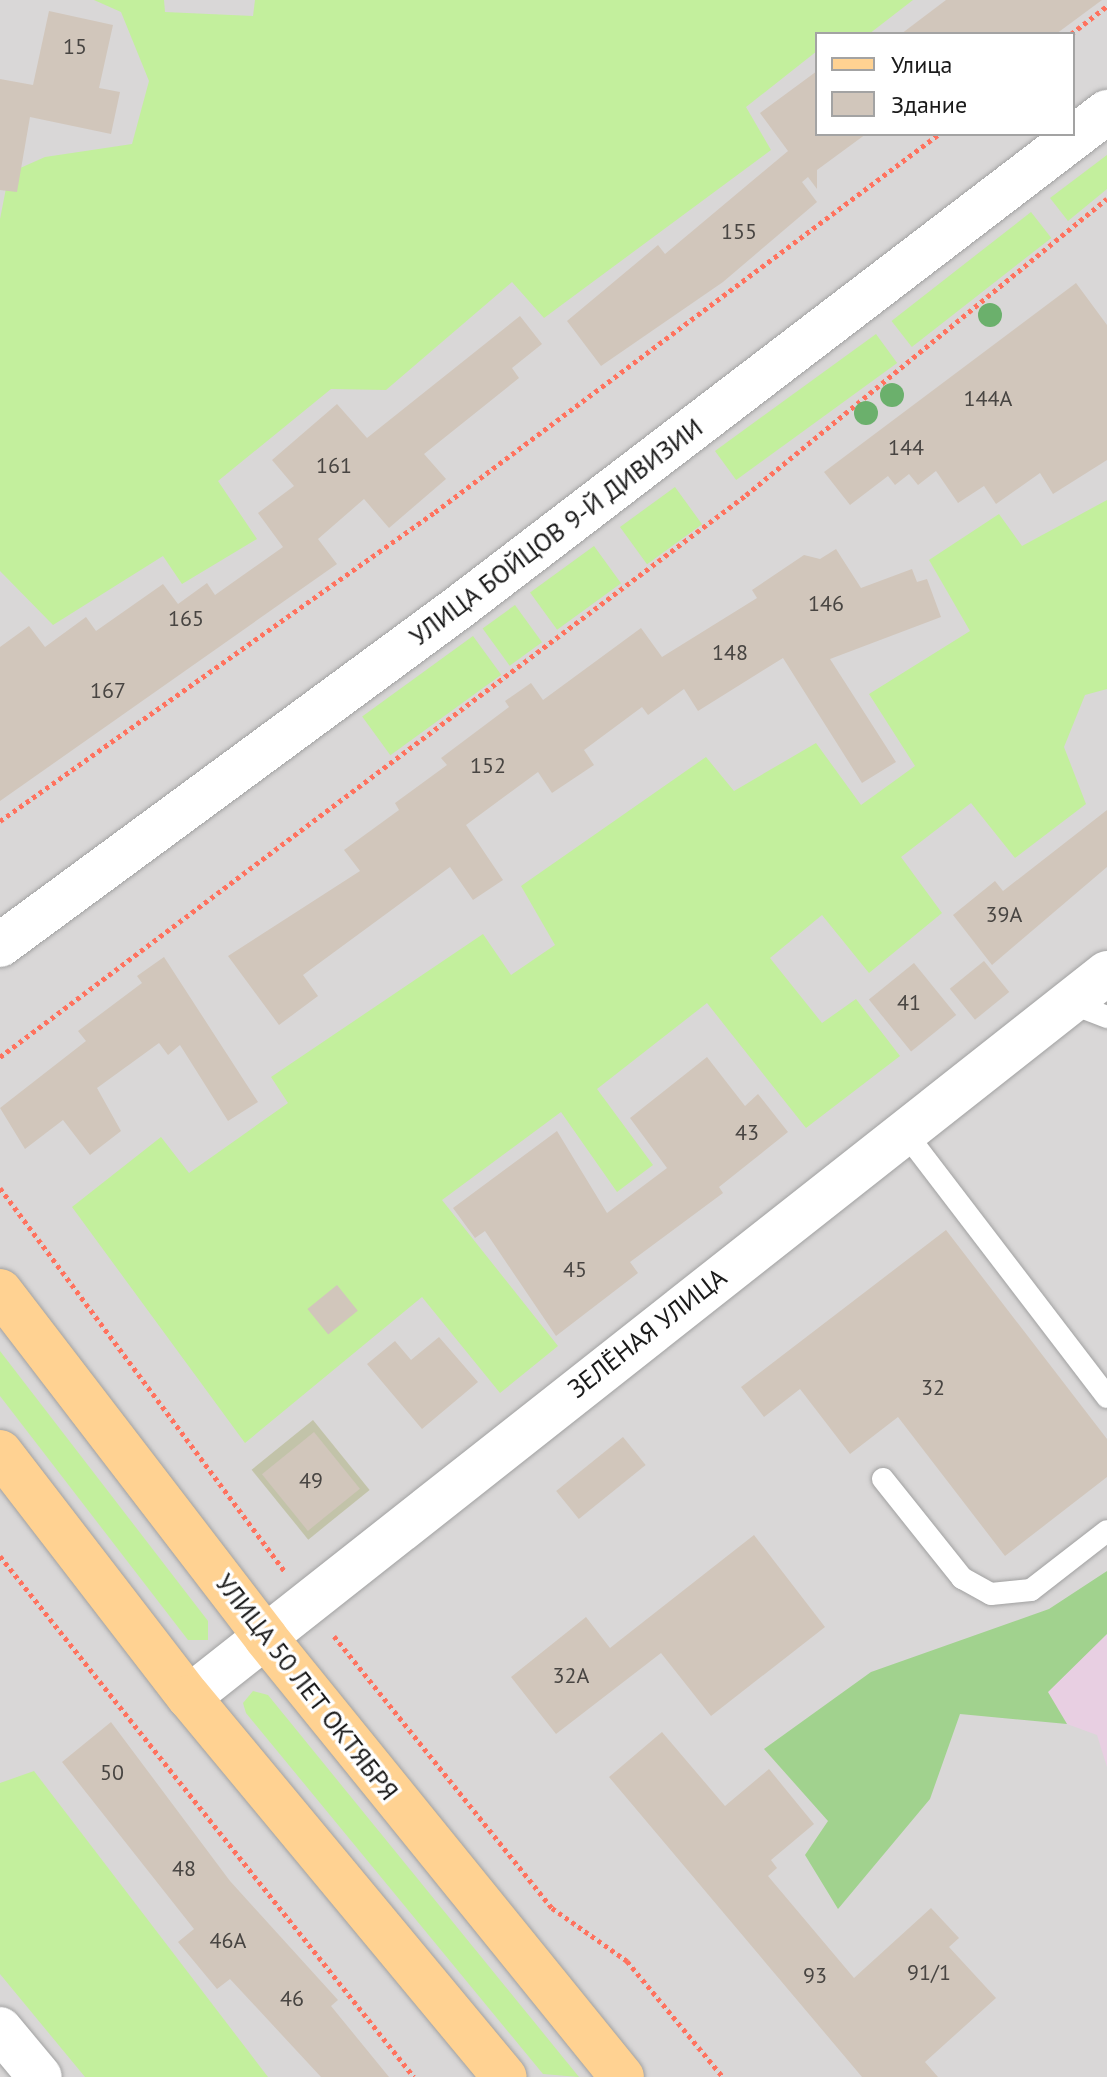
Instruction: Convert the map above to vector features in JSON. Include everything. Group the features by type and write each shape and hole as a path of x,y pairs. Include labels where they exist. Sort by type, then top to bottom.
{"main road":[{"name":"УЛИЦА 50 ЛЕТ ОКТЯБРЯ","path":"0,1291 266,1638 622,2077"},
{"path":"0,1452 189,1697 504,2077"}],"street":[{"name":"УЛИЦА БОЙЦОВ 9-Й ДИВИЗИИ","path":"0,945 446,617 1107,112"},
{"name":"ЗЕЛЁНАЯ УЛИЦА","path":"189,1697 1063,1000 1107,973"},
{"path":"0,2029 40,2077"}],"lane":[{"path":"1063,1000 1107,1017"},
{"path":"903,1130 1107,1397"},
{"path":"883,1479 962,1578 991,1594 1031,1590 1107,1531"}],"path":[{"path":"1074,32 1107,6"},
{"path":"0,821 435,512 936,136"},
{"path":"0,1057 746,495 1107,198"},
{"path":"0,1188 309,1603 552,1908 627,1961 723,2077"},
{"path":"0,1556 414,2077"}],"shaded area":[{"path":"0,0 1107,0 1107,2077 0,2077"},
{"path":"313,1420 370,1490 308,1540 252,1470"},
{"path":"1107,1634 1107,1767 1097,1735 1067,1724 1047,1692"}],"green space":[{"path":"94,0 164,0 165,12 253,16 255,0 913,0 872,32 815,32 815,53 746,107 771,150 544,318 512,282 386,390 331,389 218,481 257,539 182,584 163,556 53,625 0,571 0,219 9,173 45,157 132,144 149,81 121,12"},
{"path":"1107,155 1107,189 1068,221 1050,198"},
{"path":"1031,212 1051,238 912,347 892,321"},
{"path":"876,334 897,363 736,480 715,451"},
{"path":"675,487 702,524 647,564 620,527"},
{"path":"1107,500 1107,689 1085,695 1064,747 1086,804 1015,858 971,803 901,857 942,913 869,973 822,915 770,958 822,1023 856,999 900,1056 806,1128 707,1003 597,1089 653,1165 617,1192 561,1112 442,1200 558,1346 500,1393 422,1297 245,1443 72,1207 161,1137 189,1173 288,1103 271,1077 483,934 511,975 555,945 521,886 706,757 734,791 816,743 861,805 915,766 869,694 970,631 929,560 999,514 1022,546"},
{"path":"594,546 621,583 557,630 530,592"},
{"path":"515,605 542,642 510,666 483,629"},
{"path":"473,636 501,675 390,755 362,717"},
{"path":"0,1351 208,1621 208,1640 188,1640 0,1396"},
{"path":"1107,1571 1107,1634 1048,1692 1067,1724 960,1714 930,1799 838,1909 805,1855 828,1821 764,1749 871,1672 1049,1609"},
{"path":"253,1691 268,1695 579,2077 543,2074 246,1713 243,1703"},
{"path":"34,1771 268,2077 85,2077 0,1974 0,1783"}],"building":[{"path":"946,0 1102,0 1059,32 904,32"},
{"path":"49,11 113,25 99,88 120,92 111,134 30,117 17,192 0,190 0,79 33,85"},
{"path":"815,72 815,136 863,136 817,170 817,189 808,177 802,182 817,202 723,282 601,366 567,321 658,245 665,254 788,151 760,113"},
{"path":"1076,283 1107,325 1107,460 1053,494 1040,473 996,504 984,486 958,503 936,471 918,485 909,474 895,485 888,476 850,505 824,472"},
{"path":"520,316 542,344 512,368 519,378 424,454 446,479 389,528 364,499 318,539 337,564 0,801 0,647 29,626 45,647 86,617 96,631 163,584 178,604 207,583 215,595 283,547 258,513 294,486 272,460 337,404 367,438"},
{"path":"836,549 861,588 912,569 917,582 927,579 941,617 830,659 896,762 862,783 783,658 698,711 684,689 648,715 642,707 584,750 594,765 552,793 538,772 466,825 503,880 473,900 450,867 303,975 318,996 279,1025 228,956 360,871 344,850 399,810 395,803 447,765 441,758 509,707 505,701 531,683 543,700 641,628 662,657 757,598 752,590 804,555 820,559"},
{"path":"1107,810 1107,867 992,965 953,915 995,881 1003,891"},
{"path":"164,957 258,1102 228,1121 180,1045 168,1055 159,1043 97,1088 121,1131 90,1155 63,1120 25,1149 0,1108 86,1041 78,1031 142,983 137,976"},
{"path":"984,961 1009,992 975,1020 950,989"},
{"path":"914,963 956,1015 911,1052 869,1000"},
{"path":"707,1057 745,1106 758,1094 788,1132 719,1187 723,1193 630,1262 638,1273 556,1336 485,1231 475,1238 453,1208 557,1131 607,1213 667,1168 630,1118"},
{"path":"946,1230 1107,1439 1107,1477 1005,1556 898,1417 850,1454 800,1389 764,1417 741,1387"},
{"path":"337,1285 358,1311 328,1335 307,1309"},
{"path":"439,1337 478,1382 422,1429 367,1364 395,1341 411,1360"},
{"path":"314,1432 360,1489 308,1531 262,1474"},
{"path":"623,1437 646,1465 579,1519 556,1491"},
{"path":"754,1535 825,1627 711,1716 661,1653 556,1734 511,1677 586,1617 610,1648"},
{"path":"111,1722 230,1881 338,2000 331,2006 389,2077 321,2077 230,1979 217,1989 178,1942 194,1929 62,1762"},
{"path":"662,1732 725,1806 769,1769 814,1824 771,1860 777,1868 768,1876 854,1978 931,1908 959,1938 949,1947 996,1998 925,2062 938,2077 862,2077 609,1777"}]}
